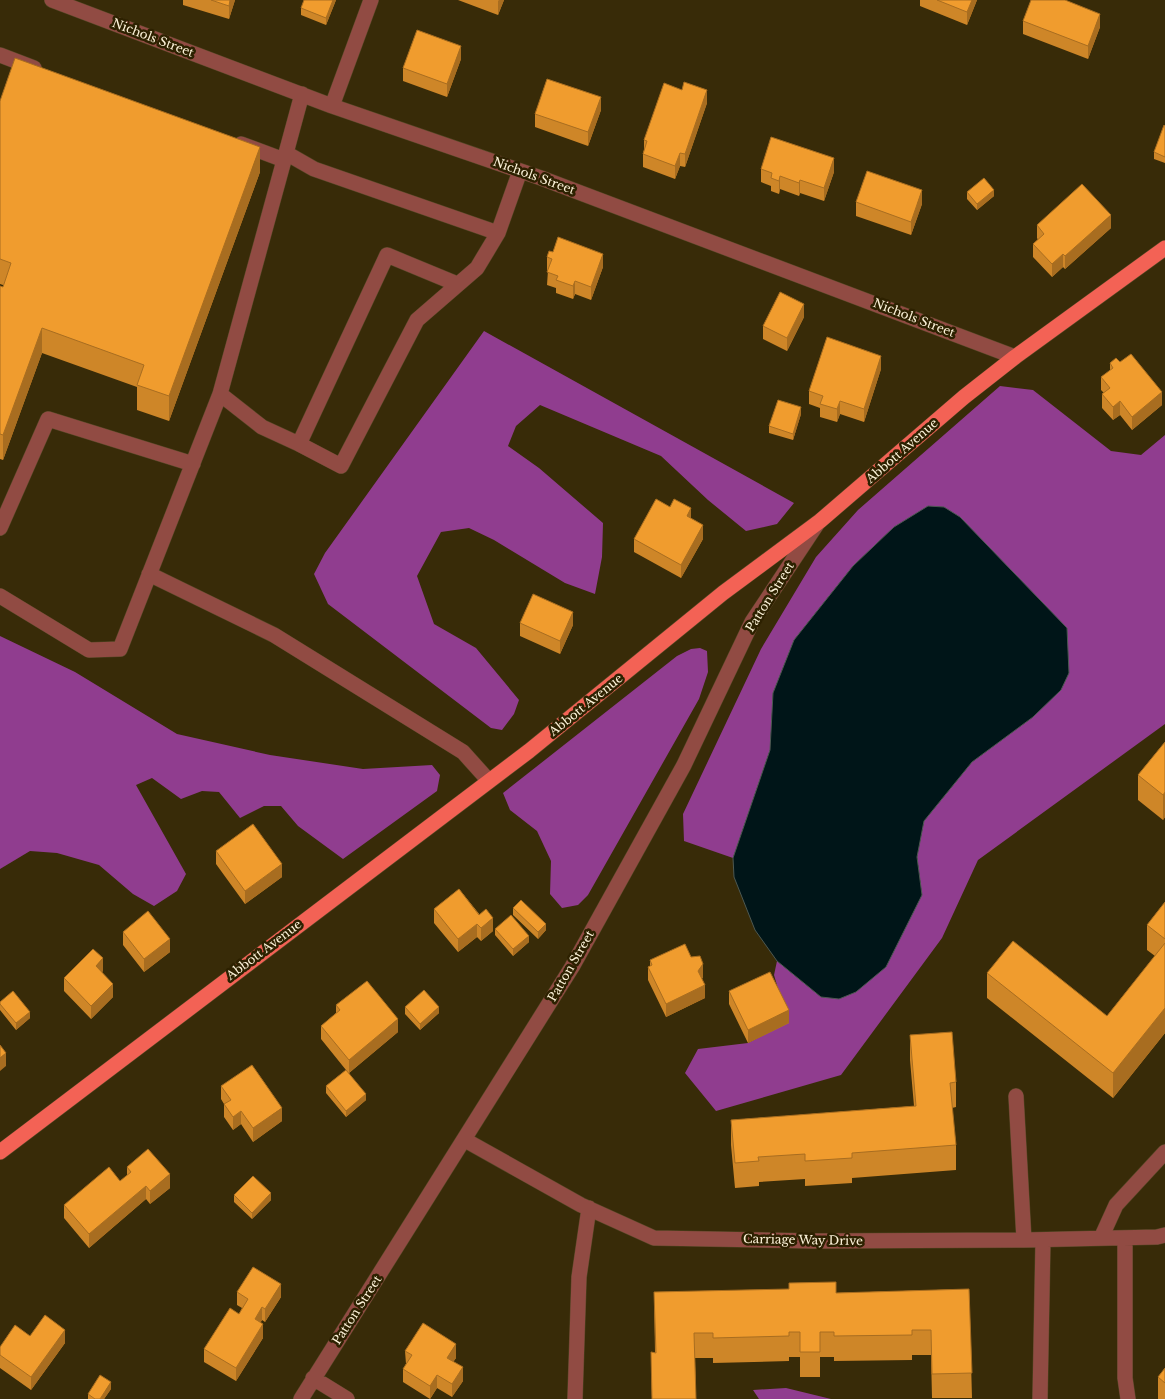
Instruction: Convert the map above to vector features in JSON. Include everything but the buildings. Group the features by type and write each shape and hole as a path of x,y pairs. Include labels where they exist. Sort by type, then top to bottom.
{"main road":[{"name":"Abbott Avenue","path":"0,1152 529,751 723,593 820,521 964,397 1015,357 1162,253"}],"street":[{"name":"Nichols Street","path":"52,0 332,106 520,171 1015,357"},
{"path":"332,106 371,0"},
{"path":"0,55 46,72"},
{"path":"0,596 90,650 120,648 220,394 302,94"},
{"path":"229,140 285,156 498,233"},
{"path":"220,394 262,427 341,466 417,320 477,268 498,233 520,171"},
{"path":"299,444 387,255 457,284"},
{"path":"0,528 7,496 48,419 193,464"},
{"name":"Patton Street","path":"301,1399 572,967 684,765 752,622 820,521"},
{"path":"149,574 274,635 463,752 489,781"},
{"path":"1016,1096 1024,1240"},
{"name":"Carriage Way Drive","path":"465,1140 589,1208 654,1238 814,1241 1043,1240 1165,1235"},
{"path":"1101,1238 1116,1206 1165,1152"},
{"path":"575,1399 578,1277 589,1208"},
{"path":"1125,1238 1125,1378 1128,1399"},
{"path":"1040,1399 1043,1240"},
{"path":"313,1378 347,1399"}],"shaded area":[{"path":"484,331 794,503 777,524 746,531 708,500 661,456 540,405 516,426 508,446 539,468 603,523 602,557 595,594 565,583 494,540 469,528 441,532 417,576 434,624 476,648 519,700 514,714 502,730 491,728 328,604 314,574 325,553"},
{"path":"1000,386 1033,390 1111,451 1141,455 1165,435 1165,724 978,860 942,938 841,1075 716,1111 685,1073 698,1049 748,1043 788,1023 774,975 777,961 821,997 922,895 917,857 924,821 972,762 1033,717 894,527 853,566 794,640 773,693 770,750 733,858 684,841 683,814 761,649 816,557 858,510"},
{"path":"928,506 944,507 960,517 1067,628 1069,673 1061,690 1033,717 972,762 924,821 917,857 922,895 886,967 856,992 839,999 821,997 777,961 755,930 734,877 733,858 770,750 773,693 794,640 853,566 894,527"},
{"path":"0,636 75,672 177,734 270,755 363,769 432,765 440,775 437,791 343,859 298,826 281,806 264,806 240,818 219,792 202,791 181,799 152,778 136,785 186,874 177,891 154,906 133,894 99,865 57,853 30,851 0,869"},
{"path":"700,648 707,651 708,672 699,699 588,895 578,905 562,908 550,894 551,861 537,831 510,810 503,793 677,656 691,649"},
{"path":"786,1388 831,1399 759,1399 753,1390"}]}
